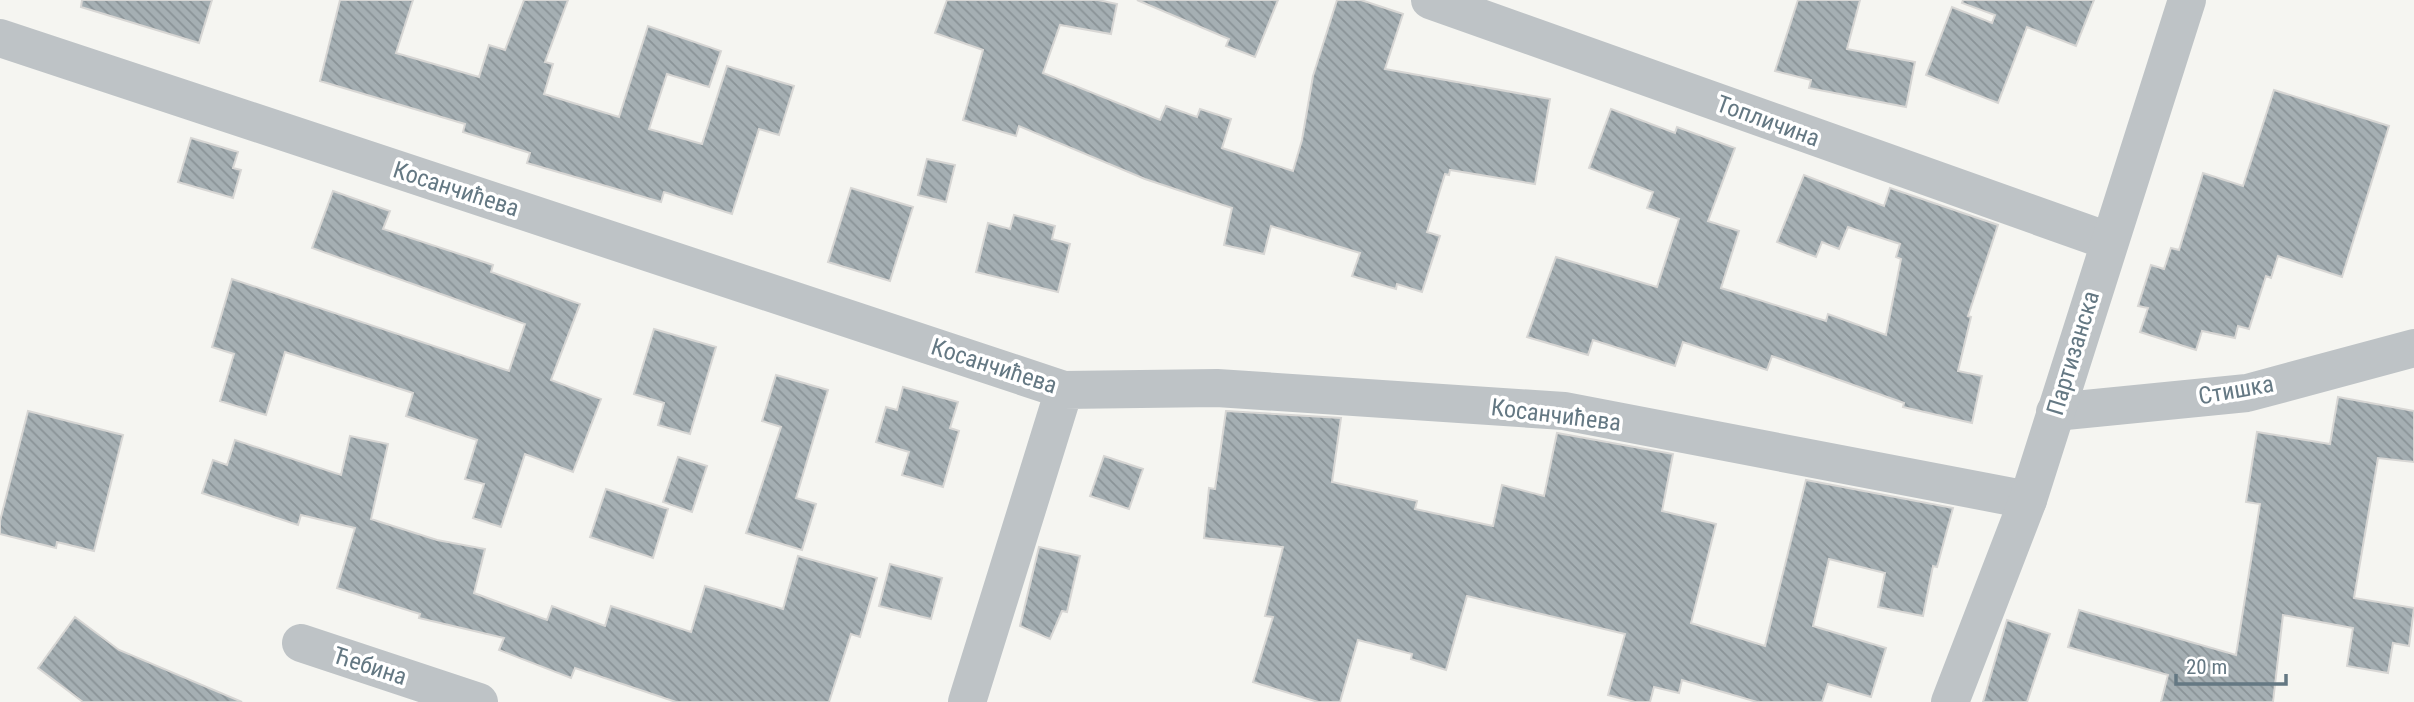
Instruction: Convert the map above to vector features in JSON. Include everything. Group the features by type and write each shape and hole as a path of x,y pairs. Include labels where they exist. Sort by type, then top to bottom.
{"street":[{"name":"Топличина","path":"1430,0 2108,242"},
{"name":"Партизанска","path":"1950,702 2028,500 2187,0"},
{"name":"Косанчићева","path":"0,38 1063,390 1217,388 1564,411 2028,500"},
{"name":"Стишка","path":"2055,412 2247,393 2414,348"},
{"path":"967,702 1063,390"},
{"name":"Ћебина","path":"301,643 478,702"}],"building":[{"path":"82,0 212,0 199,43 81,7"},
{"path":"340,0 413,0 396,53 479,77 489,45 505,50 524,0 568,0 545,62 553,64 544,94 619,117 648,26 721,51 709,87 667,74 649,129 702,144 727,66 794,86 779,135 759,129 732,214 664,192 661,202 527,163 530,153 463,132 465,124 320,81"},
{"path":"947,0 1098,0 1117,4 1111,34 1060,25 1043,73 1160,120 1166,106 1197,117 1200,109 1231,119 1222,148 1293,171 1302,140 1313,76 1337,0 1361,0 1403,14 1385,69 1550,99 1535,184 1450,170 1449,175 1445,174 1427,232 1440,236 1422,292 1397,284 1396,289 1352,276 1360,253 1271,226 1264,254 1224,245 1232,208 1145,179 1019,126 1016,136 963,120 983,50 935,33"},
{"path":"1137,0 1278,0 1255,57 1226,46 1229,39"},
{"path":"1798,0 1860,0 1847,49 1915,62 1906,107 1809,88 1811,80 1775,71"},
{"path":"1963,0 2094,0 2076,46 2027,27 1998,103 1926,75 1952,7 1992,23 1995,15 1962,3"},
{"path":"2274,90 2389,126 2342,277 2278,256 2271,278 2266,276 2249,329 2238,326 2235,338 2202,331 2196,350 2140,332 2148,308 2138,306 2151,265 2164,269 2171,248 2179,250 2203,173 2243,186"},
{"path":"1611,109 1675,133 1677,127 1735,148 1708,221 1739,231 1721,288 1826,321 1828,314 1886,335 1901,259 1896,257 1900,244 1848,227 1839,249 1822,242 1816,257 1777,242 1804,175 1884,206 1890,188 1998,225 1968,316 1971,317 1958,371 1982,376 1972,423 1903,407 1904,403 1772,356 1767,370 1683,342 1675,366 1593,340 1588,355 1527,337 1556,257 1657,287 1679,219 1647,208 1653,192 1589,168"},
{"path":"191,138 238,152 233,168 241,170 233,198 178,182"},
{"path":"927,159 955,165 946,202 918,195"},
{"path":"851,188 913,207 890,281 828,262"},
{"path":"333,191 390,211 383,229 493,265 491,272 580,304 551,380 601,399 573,472 525,454 501,527 473,518 484,484 465,479 477,440 406,416 413,393 285,352 266,415 220,401 234,354 212,347 232,279 509,371 525,324 312,248"},
{"path":"1014,215 1055,226 1052,239 1070,244 1058,292 976,272 988,223 1010,229"},
{"path":"654,329 716,347 690,434 658,425 664,403 634,394"},
{"path":"776,375 828,390 796,498 816,504 802,550 746,533 781,427 762,421"},
{"path":"903,387 958,402 950,428 959,431 943,487 902,475 909,452 876,442 886,407 897,410"},
{"path":"2338,397 2414,411 2414,462 2378,458 2354,598 2414,608 2409,646 2393,643 2388,673 2347,666 2353,628 2283,615 2273,702 2161,702 2168,675 2068,647 2079,610 2236,655 2260,504 2246,502 2257,432 2330,444"},
{"path":"28,411 123,435 94,551 57,542 56,548 0,534 0,521"},
{"path":"1226,411 1341,418 1332,482 1417,501 1415,509 1493,526 1502,485 1544,496 1557,433 1673,454 1662,511 1716,524 1691,623 1765,646 1806,480 1953,508 1937,567 1933,566 1923,616 1878,607 1885,573 1829,559 1813,626 1886,648 1871,697 1828,684 1822,702 1757,702 1682,680 1679,693 1654,687 1650,702 1635,702 1608,695 1625,634 1467,596 1446,670 1411,659 1412,654 1358,640 1340,702 1318,702 1253,682 1273,617 1265,616 1283,547 1204,538 1209,488 1215,489"},
{"path":"350,436 388,444 371,519 437,540 485,549 474,593 547,620 552,606 605,626 611,606 691,632 705,586 783,609 798,556 877,578 860,637 851,634 829,702 676,702 575,668 571,678 499,650 504,638 419,618 420,614 337,588 355,528 301,515 298,525 202,493 213,460 227,465 235,440 341,475"},
{"path":"1104,456 1143,469 1129,509 1090,496"},
{"path":"678,457 707,466 692,512 663,502"},
{"path":"606,489 668,509 653,558 590,537"},
{"path":"1039,547 1080,556 1067,612 1062,611 1050,639 1020,626"},
{"path":"890,564 942,578 931,619 879,606"},
{"path":"75,617 119,650 242,702 83,702 38,668"},
{"path":"2007,620 2050,634 2027,702 1983,702"}]}
